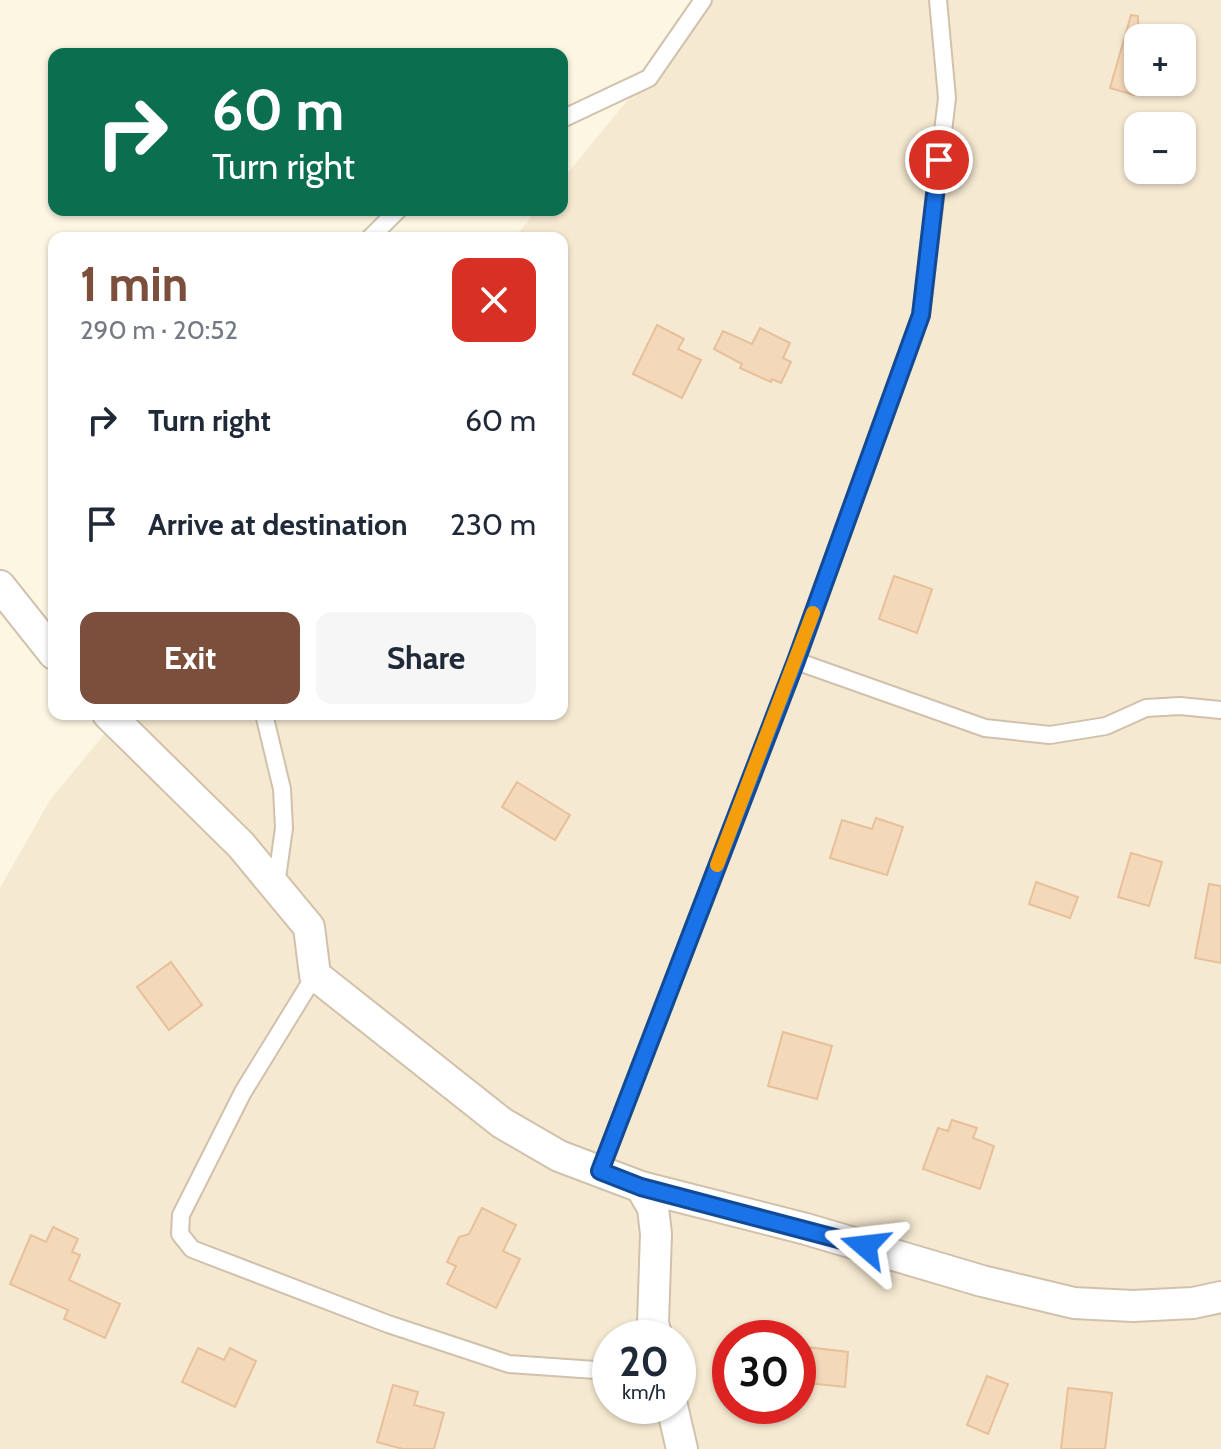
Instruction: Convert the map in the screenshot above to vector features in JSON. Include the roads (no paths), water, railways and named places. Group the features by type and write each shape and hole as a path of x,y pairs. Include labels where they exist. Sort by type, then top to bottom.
{"street":[{"path":"0,586 48,643"},
{"path":"114,720 241,845 276,885 309,927 315,975 502,1123 559,1156 641,1187 806,1229 982,1281 1074,1303 1133,1306 1193,1303 1221,1297"},
{"path":"641,1187 653,1208 656,1234 653,1320"},
{"path":"676,1424 682,1449"}],"lane":[{"path":"568,116 649,78 703,0"},
{"path":"600,1171 796,661 921,315 947,98 938,0"},
{"path":"376,232 392,216"},
{"path":"796,661 985,728 1050,735 1106,726 1146,708 1180,706 1221,710"},
{"path":"265,720 282,789 284,828 276,885"},
{"path":"315,975 243,1092 204,1164 181,1215 180,1234 192,1249 224,1263 388,1324 509,1364 592,1370"}]}
